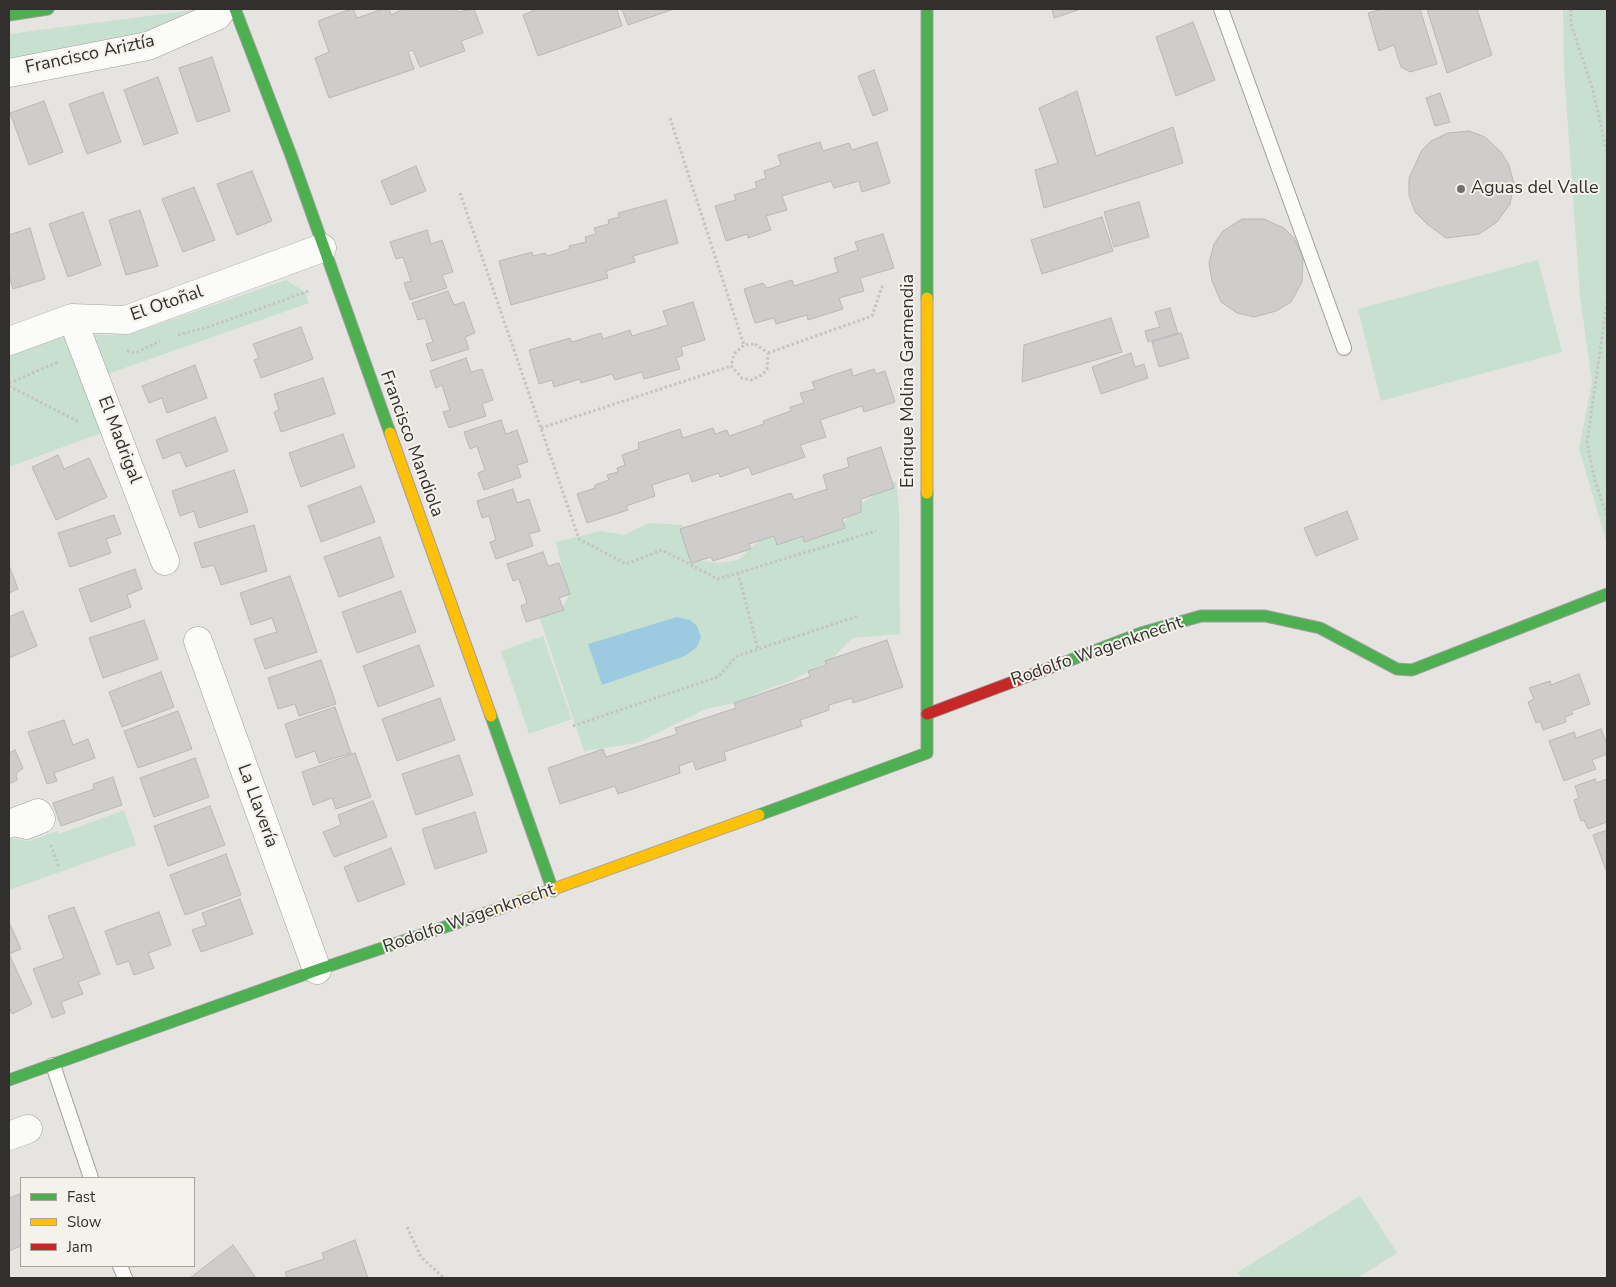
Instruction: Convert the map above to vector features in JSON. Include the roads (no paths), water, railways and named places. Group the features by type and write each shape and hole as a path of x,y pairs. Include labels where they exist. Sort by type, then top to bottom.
{"street":[{"path":"9,15 48,9"},
{"name":"Francisco Ariztía","path":"9,73 148,46 217,16 222,9"},
{"name":"Francisco Mandiola","path":"235,9 292,158 322,248 552,891"},
{"name":"Enrique Molina Garmendia","path":"927,9 927,753"},
{"name":"El Otoñal","path":"9,341 126,320 322,248"},
{"name":"El Madrigal","path":"76,328 165,561"},
{"name":"Rodolfo Wagenknecht","path":"927,714 1140,633 1201,616 1265,616 1320,628 1376,656 1397,669 1412,670 1607,594"},
{"name":"La Llavería","path":"198,641 317,970"},
{"name":"Rodolfo Wagenknecht","path":"9,1080 317,970 552,891 927,753"}],"lane":[{"path":"1221,9 1344,348"},
{"path":"53,1065 91,1177"}],"water":[{"path":"677,617 690,620 697,626 701,637 697,647 685,656 602,685 588,644"}],"place":[{"name":"Aguas del Valle","path":"1461,189"}]}
